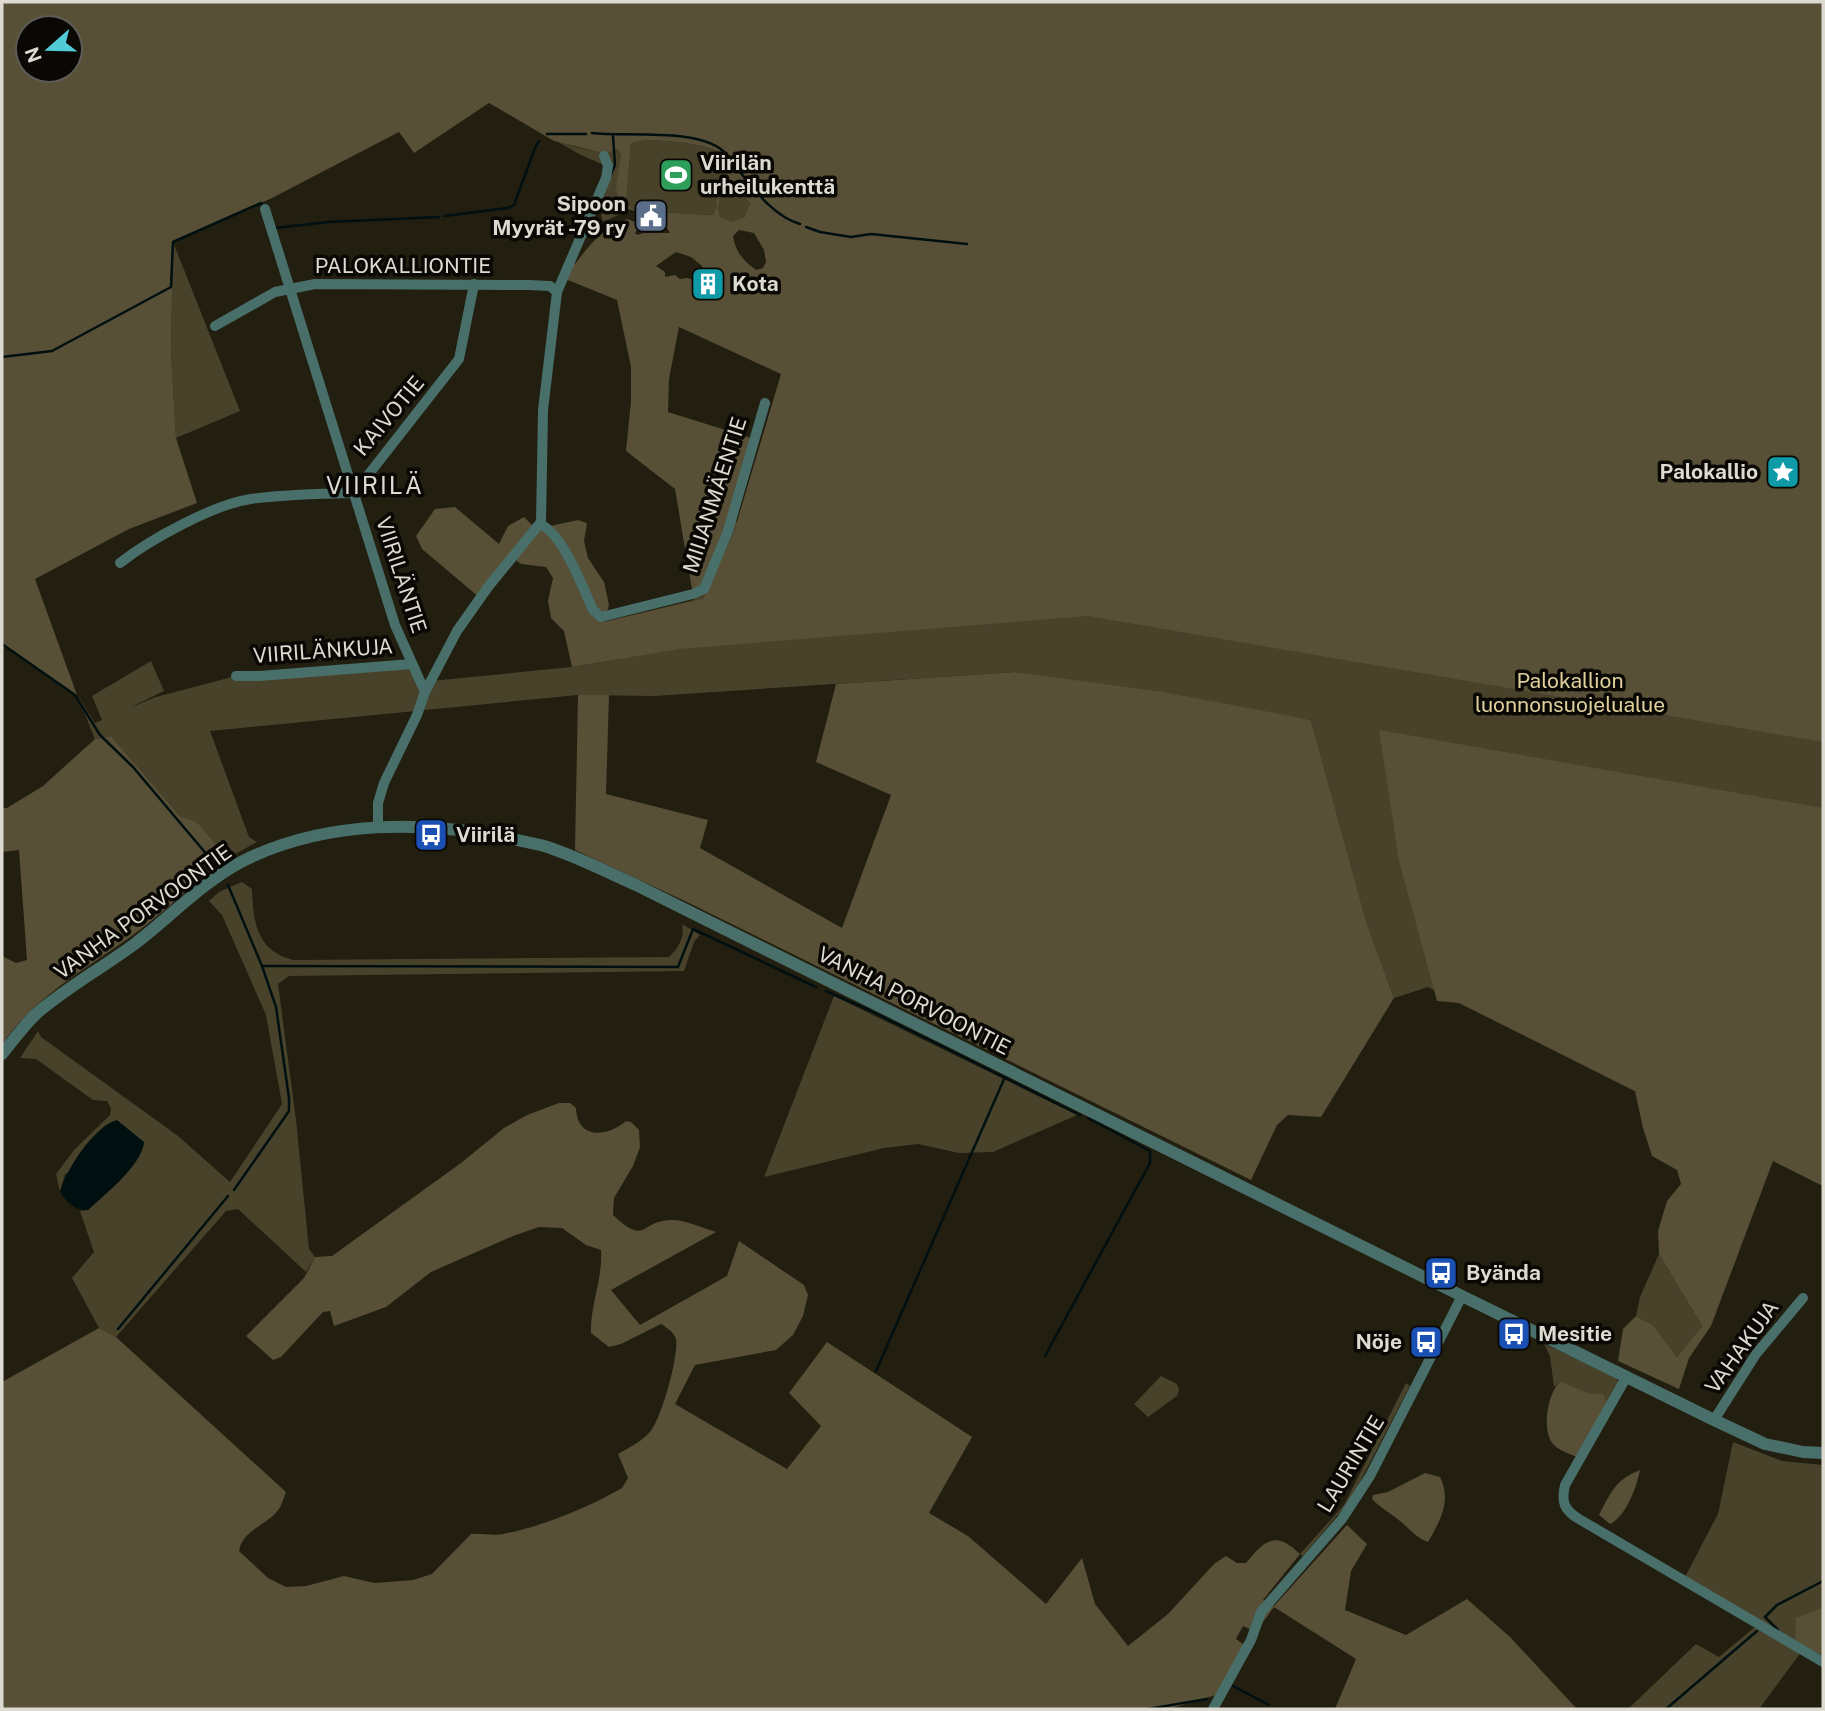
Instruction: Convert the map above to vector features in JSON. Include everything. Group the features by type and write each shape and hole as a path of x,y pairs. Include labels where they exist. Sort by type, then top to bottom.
{"street":[{"path":"378,827 378,803 384,783 417,715 425,692 461,625 488,586 540,524 543,410 557,292 606,178 608,166 604,156"},
{"name":"VIIRILÄNTIE","path":"265,209 395,625 425,692"},
{"name":"PALOKALLIONTIE","path":"215,326 259,300 289,289 315,284 550,286 557,292"},
{"name":"KAIVOTIE","path":"354,493 459,359 474,284"},
{"name":"MIIJANMÄENTIE","path":"540,524 547,527 556,538 593,610 601,617 704,589 728,531 765,403"},
{"path":"120,563 138,549 226,504 251,499 354,493"},
{"name":"VIIRILÄNKUJA","path":"236,676 270,676 412,664"},
{"name":"VANHA PORVOONTIE","path":"2,1054 35,1015 157,927 211,881 266,851 324,835 378,827 433,828 490,834 552,848 720,925 1462,1296 1765,1444 1823,1453"},
{"name":"LAURINTIE","path":"1213,1709 1251,1640 1261,1612 1342,1519 1370,1476 1462,1296"},
{"name":"VAHAKUJA","path":"1714,1420 1756,1354 1802,1298"},
{"path":"1627,1376 1565,1485 1562,1500 1565,1508 1579,1519 1823,1662"}],"green space":[{"path":"2,2 1823,2 1823,742 1088,616 679,649 572,667 564,631 551,618 548,601 553,578 546,567 521,564 512,557 480,598 422,549 416,536 435,509 455,507 499,544 508,526 524,517 536,529 578,520 587,523 584,541 588,558 604,582 609,605 604,622 703,599 733,535 781,374 679,327 669,379 668,412 754,439 709,582 693,594 675,489 626,451 631,367 617,300 563,278 570,262 575,264 598,237 627,219 638,223 639,227 635,233 637,235 670,233 667,228 645,227 645,212 636,212 619,204 616,188 621,155 618,149 606,154 554,141 489,103 414,153 399,132 272,198 173,242 171,351 176,438 197,503 129,529 35,579 77,695 10,649 2,647","holes":["647,140 696,145 724,154 727,161 723,178 717,182 717,207 713,215 635,211 626,202 631,143","730,190 741,194 750,203 745,217 733,222 720,217 718,209 721,191","739,230 754,233 764,250 766,262 763,268 756,270 747,263 738,252 733,236","676,252 691,257 702,266 702,277 698,281 680,279 675,275 665,277 665,272 656,266"]},
{"path":"555,140 606,154 618,149 621,151 619,204 632,209 603,222 601,215 610,203 604,200 596,212 606,166"},
{"name":"Viirilän urheilukenttä","path":"647,140 696,145 724,154 727,160 723,178 717,183 717,208 713,215 635,211 626,202 631,143"},
{"path":"730,190 750,203 746,217 733,222 720,217 718,209 721,191"},
{"path":"173,242 240,411 176,438 171,351"},
{"name":"Palokallion luonnonsuojelualue","path":"1823,474 1823,1186 1428,987 1394,998 1367,924 1311,720 1015,672 654,696 578,695 210,731 249,837 257,842 228,858 197,822 180,816 111,736 95,739 77,695 95,723 102,720 92,696 151,661 164,691 129,708 156,697 236,676 412,664 425,692 431,681 572,667 619,659 603,622 694,600 680,519 844,526"},
{"path":"1015,672 1163,692 1311,720 1367,924 1394,998 1321,1117 1288,1115 1277,1125 1251,1180 691,904 575,850 578,695 609,695 606,794 708,820 700,848 842,928 891,795 816,762 836,684"},
{"path":"1379,730 1823,808 1823,1186 1773,1161 1711,1326 1689,1358 1679,1389 1618,1361 1623,1329 1636,1316 1653,1325 1677,1357 1702,1326 1659,1254 1658,1231 1667,1201 1681,1184 1677,1170 1652,1156 1635,1091 1459,1003 1437,1001 1399,861"},
{"path":"111,736 180,816 197,822 228,858 137,932 46,997 2,1045 2,956 16,963 27,960 19,850 2,852 2,808 7,808 43,786 95,739"},
{"path":"242,882 252,889 256,924 264,942 281,956 293,960 669,957 680,942 682,924 700,935 694,942 684,971 289,976 278,984 309,1249 315,1257 306,1272 238,1209 226,1211 116,1337 99,1328 72,1278 94,1252 80,1211 88,1210 122,1179 137,1160 144,1142 65,1174 60,1192 56,1174 75,1149 110,1115 111,1108 107,1101 93,1100 36,1059 20,1058 38,1031 41,1037 178,1136 230,1182 282,1104 266,1015 222,915 209,901 219,892"},
{"path":"834,996 1077,1115 993,1152 959,1153 918,1144 884,1148 764,1177"},
{"path":"559,1103 570,1103 576,1108 581,1126 594,1133 618,1127 626,1121 639,1130 640,1147 633,1166 614,1198 613,1215 638,1231 662,1221 677,1220 716,1232 611,1290 640,1325 727,1276 739,1241 804,1285 808,1295 803,1316 793,1335 776,1350 695,1365 675,1404 787,1469 821,1426 789,1393 827,1342 972,1437 929,1513 968,1536 1046,1604 1082,1558 1095,1604 1128,1646 1168,1614 1214,1564 1226,1556 1237,1563 1246,1563 1259,1548 1277,1540 1300,1554 1263,1600 1274,1606 1347,1525 1367,1544 1351,1571 1345,1610 1406,1635 1467,1599 1510,1637 1577,1709 1335,1709 1356,1659 1274,1607 1258,1629 1254,1631 1243,1626 1236,1639 1247,1647 1223,1693 1169,1709 2,1709 2,1382 99,1328 116,1337 286,1492 279,1509 245,1537 239,1551 268,1578 286,1587 306,1586 344,1576 374,1583 413,1580 432,1574 471,1534 499,1535 533,1527 580,1509 622,1488 628,1478 618,1454 642,1439 654,1426 672,1373 676,1339 672,1332 661,1324 621,1344 609,1347 591,1333 601,1250 586,1245 562,1228 539,1227 513,1236 431,1272 386,1307 334,1326 330,1311 323,1312 281,1357 273,1360 246,1336 304,1278 315,1257 332,1256 461,1163 504,1128 527,1115"},
{"path":"1659,1254 1702,1326 1677,1357 1653,1325 1636,1316 1640,1297"},
{"path":"1544,1344 1615,1376 1619,1383 1607,1402 1602,1394 1588,1393 1561,1381 1554,1387 1550,1356"},
{"path":"1161,1376 1177,1384 1179,1390 1177,1396 1148,1417 1134,1404"},
{"path":"1561,1381 1588,1393 1603,1394 1607,1402 1577,1457 1555,1446 1547,1429 1550,1401"},
{"path":"1406,1383 1410,1386 1351,1499 1303,1556 1300,1554 1344,1505"},
{"path":"1733,1442 1782,1461 1823,1465 1823,1607 1797,1618 1795,1641 1685,1577 1718,1514"},
{"path":"1640,1470 1626,1508 1610,1524 1599,1515 1607,1500 1619,1483"},
{"path":"1425,1473 1440,1477 1445,1494 1443,1511 1428,1542 1416,1536 1372,1499 1373,1495 1388,1492"},
{"path":"1823,1607 1823,1656 1795,1641 1796,1618"},
{"path":"1756,1626 1802,1651 1759,1709 1628,1709 1696,1644 1719,1657"}],"shaded area":[{"path":"117,1120 144,1142 142,1151 122,1179 88,1210 76,1208 60,1192 63,1183 91,1139"}],"waterway":[{"path":"592,133 679,136 711,144 725,153 767,203 782,216 800,224"},
{"path":"547,134 586,134"},
{"path":"611,174 615,165 613,136"},
{"path":"444,216 514,205 539,141"},
{"path":"2,357 52,351 171,287 173,242 261,203 263,209"},
{"path":"275,228 329,222 439,217"},
{"path":"806,227 851,237 871,234 967,244"},
{"path":"2,644 75,695 100,735 133,767 219,869"},
{"path":"228,885 276,1007 289,1098 289,1111 234,1190"},
{"path":"262,966 678,967 693,929 816,987"},
{"path":"826,991 1080,1115"},
{"path":"876,1371 1005,1077"},
{"path":"1045,1356 1150,1163 1150,1151 1088,1118"},
{"path":"118,1329 228,1196"},
{"path":"1778,1630 1765,1617 1777,1605 1823,1581"},
{"path":"1666,1709 1757,1631"},
{"path":"1233,1686 1269,1705"},
{"path":"1148,1709 1207,1699"}],"place":[{"name":"Viirilän urheilukenttä","path":"676,175"},
{"name":"Sipoon Myyrät -79 ry","path":"651,216"},
{"name":"Kota","path":"708,284"},
{"name":"Palokallio","path":"1783,472"},
{"name":"Viirilä","path":"431,835"},
{"name":"Byända","path":"1441,1273"},
{"name":"Mesitie","path":"1514,1334"},
{"name":"Nöje","path":"1426,1342"}],"district":[{"name":"VIIRILÄ","path":"375,486"}]}
